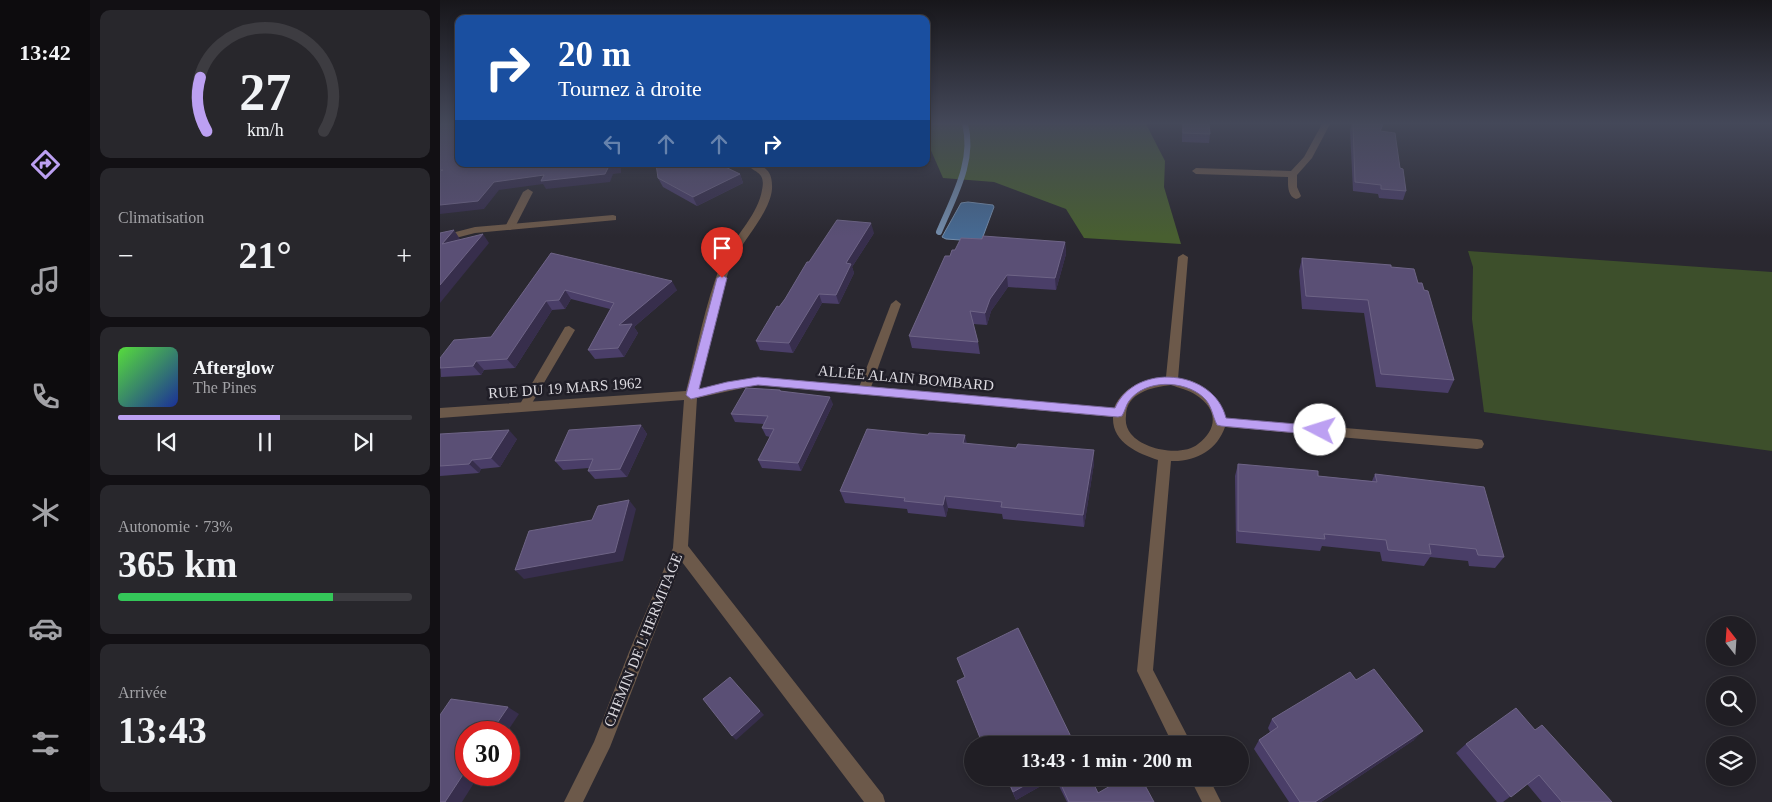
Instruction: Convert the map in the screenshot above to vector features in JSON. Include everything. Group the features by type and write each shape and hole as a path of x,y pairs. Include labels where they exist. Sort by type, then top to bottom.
{"street":[{"path":"1296,196 1292,187 1293,174 1305,161"},
{"name":"CHEMIN DE L'HERMITAGE","path":"573,802 601,747 637,652 680,548 691,395 717,293 727,263 762,205 767,191 767,180 762,169 758,167"},
{"path":"1196,171 1293,174"},
{"path":"510,227 528,192"},
{"path":"440,239 475,230 613,218"},
{"path":"1172,381 1183,257"},
{"path":"864,390 896,304"},
{"path":"524,407 569,330"},
{"name":"ALLÉE ALAIN BOMBARD","path":"691,395 758,381 1118,413"},
{"path":"1172,381 1191,385 1207,394 1218,407 1221,422 1217,437 1205,449 1186,456 1164,457 1145,452 1129,441 1120,428 1118,413 1124,399 1136,388 1153,382 1172,381"},
{"name":"RUE DU 19 MARS 1962","path":"440,413 691,395"},
{"path":"1221,422 1477,444"},
{"path":"1164,457 1145,671 1178,736"},
{"path":"680,548 876,802"},
{"path":"1203,786 1212,802"}],"green space":[{"path":"936,161 1165,161 1164,187 1181,244 1084,238 1066,209 994,182 943,178"},
{"path":"1468,251 1772,272 1772,451 1484,412 1472,319 1473,267"}],"water":[{"path":"961,203 993,205 994,207 982,239 975,241 946,239 942,237"}],"building":[{"path":"440,161 455,161 455,167 608,167 605,174 541,181 544,175 494,182 478,201 440,205 440,171 443,170 440,170"},
{"path":"1354,161 1399,161 1400,168 1403,169 1406,191 1381,189 1381,185 1355,182"},
{"path":"656,167 725,167 740,174 693,197 658,178"},
{"path":"837,220 871,223 846,263 851,264 836,295 819,294 789,343 756,341 777,306 779,307 785,299 807,262 809,262"},
{"path":"454,230 442,244 483,234 440,285 440,233"},
{"path":"983,236 1065,242 1055,278 1007,275 990,299 985,313 970,311 978,342 909,336 945,256 950,256 961,238 982,239"},
{"path":"551,253 672,281 619,325 632,324 618,348 588,350 614,303 565,290 559,300 546,301 507,359 476,361 473,366 440,368 440,358 454,340 491,337"},
{"path":"1302,258 1391,265 1391,267 1414,269 1418,283 1422,283 1424,290 1428,291 1454,380 1381,374 1368,300 1306,296"},
{"path":"746,388 780,390 830,397 798,463 758,460 774,429 762,428 768,416 731,414"},
{"path":"641,425 620,469 588,471 593,459 555,461 569,430"},
{"path":"867,429 928,435 929,433 965,435 963,443 1016,448 1018,444 1094,450 1083,515 1001,507 1002,502 945,496 943,505 904,501 905,498 840,491"},
{"path":"509,430 491,458 472,460 469,464 440,466 440,434"},
{"path":"1238,464 1318,471 1318,476 1377,482 1375,474 1484,487 1504,557 1478,555 1476,549 1429,544 1431,554 1388,550 1386,540 1324,534 1325,539 1238,531"},
{"path":"629,500 615,552 515,570 529,531 592,520 598,506"},
{"path":"1018,628 1071,736 979,736 957,681 965,677 957,658"},
{"path":"1374,669 1423,731 1315,802 1300,802 1259,740 1278,727 1272,719 1350,672 1356,680"},
{"path":"730,677 760,711 732,736 703,699"},
{"path":"451,699 508,707 498,721 455,721 456,786 445,802 440,802 440,715"},
{"path":"1516,708 1535,730 1542,725 1612,802 1562,802 1539,775 1511,797 1466,744"},
{"path":"1010,786 1024,786 1013,792"},
{"path":"1062,786 1095,786 1098,793 1110,786 1145,786 1154,802 1069,802"}],"waterway":[{"path":"939,232 956,193 966,161"}],"route":[{"path":"722,278 691,395 758,381 1118,413 1124,399 1136,388 1153,382 1172,381 1191,385 1207,394 1218,407 1221,422 1320,430"}]}
